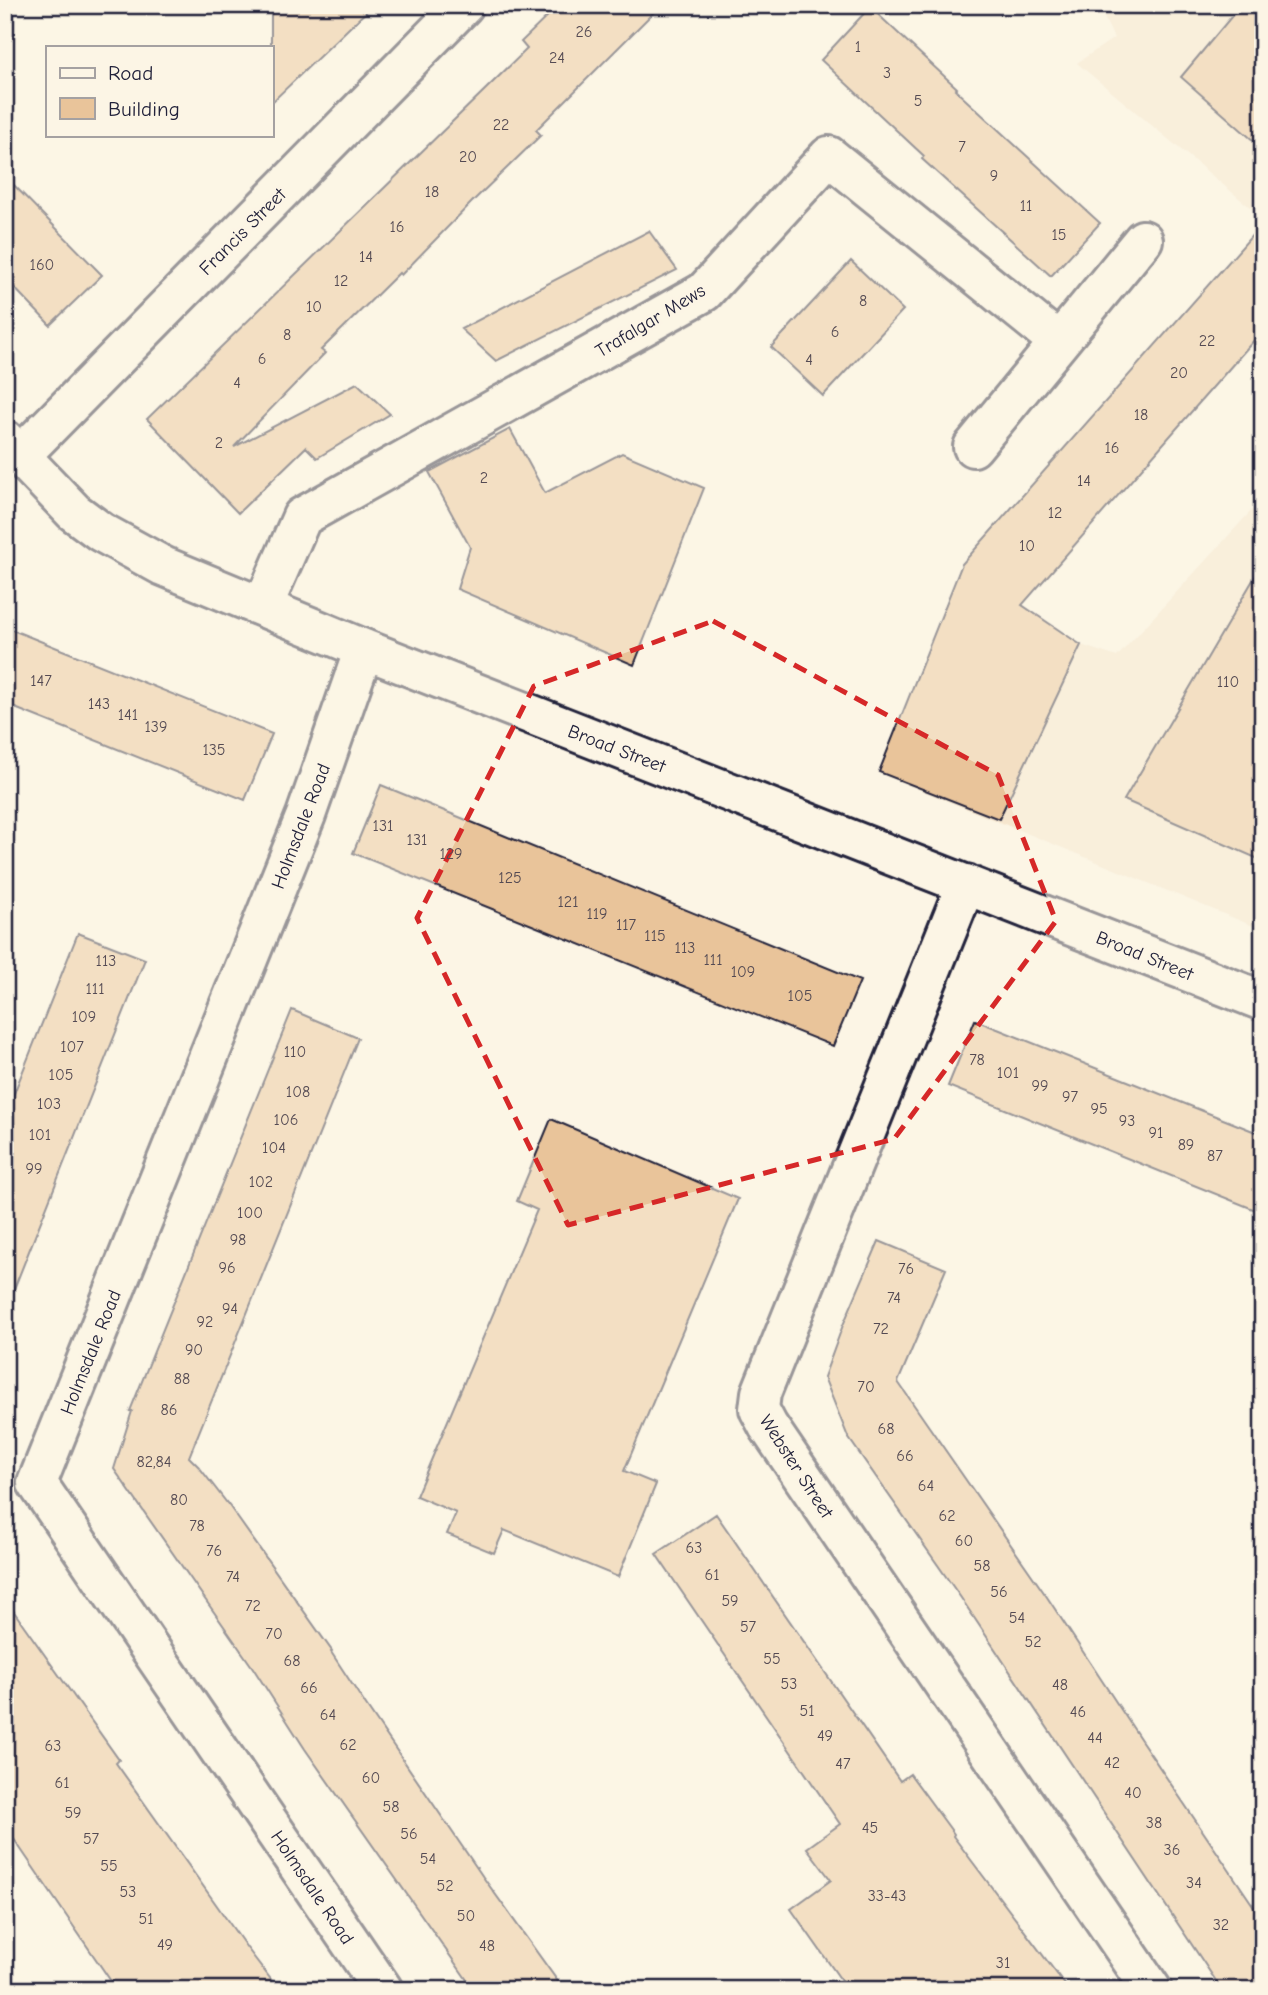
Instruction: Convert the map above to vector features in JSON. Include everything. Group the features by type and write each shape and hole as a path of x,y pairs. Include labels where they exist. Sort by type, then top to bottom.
{"street":[{"name":"Francis Street","path":"13,448 464,5"},
{"name":"Trafalgar Mews","path":"263,606 302,517 704,292 829,156 1059,342"},
{"path":"973,447 1143,240"},
{"name":"Broad Street","path":"13,448 74,512 102,532 163,566 363,649 1263,1001"},
{"name":"Holmsdale Road","path":"363,649 306,815 37,1483 383,1990"},
{"name":"Webster Street","path":"966,884 761,1394 759,1409 1152,1990"}],"highlighted area":[{"path":"713,621 998,775 1056,921 894,1139 568,1225 417,918 534,686"}],"shaded area":[{"path":"1098,5 1263,5 1263,218 1077,63 1114,38"},
{"path":"1263,498 1263,930 877,772 962,565 1081,645 1117,657"}],"building":[{"path":"271,5 373,5 273,101"},
{"path":"559,5 661,5 536,130 541,135 401,275 399,273 321,350 325,353 234,447 357,383 390,414 317,458 306,447 238,513 147,419 527,49 521,42"},
{"path":"1241,5 1263,5 1263,149 1181,77"},
{"path":"870,7 957,88 955,90 1100,223 1051,276 922,159 924,156 821,60"},
{"path":"5,176 102,275 50,325 5,278"},
{"path":"1263,223 1263,330 1022,605 1081,645 999,819 879,772 962,564"},
{"path":"649,231 677,270 496,361 461,329"},
{"path":"851,261 903,310 823,396 771,347"},
{"path":"510,429 545,493 622,453 704,488 634,665 457,589 470,547 429,472"},
{"path":"1263,563 1263,861 1124,800"},
{"path":"5,627 272,734 245,800 5,704"},
{"path":"381,785 860,981 833,1046 353,853"},
{"path":"78,933 145,959 8,1304 5,1304 5,1116"},
{"path":"292,1010 358,1038 189,1457 230,1507 332,1651 483,1877 564,1990 474,1990 114,1469 130,1411"},
{"path":"975,1020 1263,1135 1263,1213 948,1086"},
{"path":"551,1119 738,1199 624,1471 656,1484 618,1577 504,1530 494,1553 447,1534 456,1513 416,1496 537,1210 517,1201"},
{"path":"879,1241 946,1269 898,1382 1047,1597 1263,1920 1263,1990 1222,1990 961,1598 848,1437 824,1377"},
{"path":"716,1514 900,1781 910,1774 953,1836 1069,1990 848,1990 791,1909 831,1880 807,1848 840,1824 656,1554"},
{"path":"5,1599 119,1760 116,1763 279,1990 117,1990 5,1826"}]}
